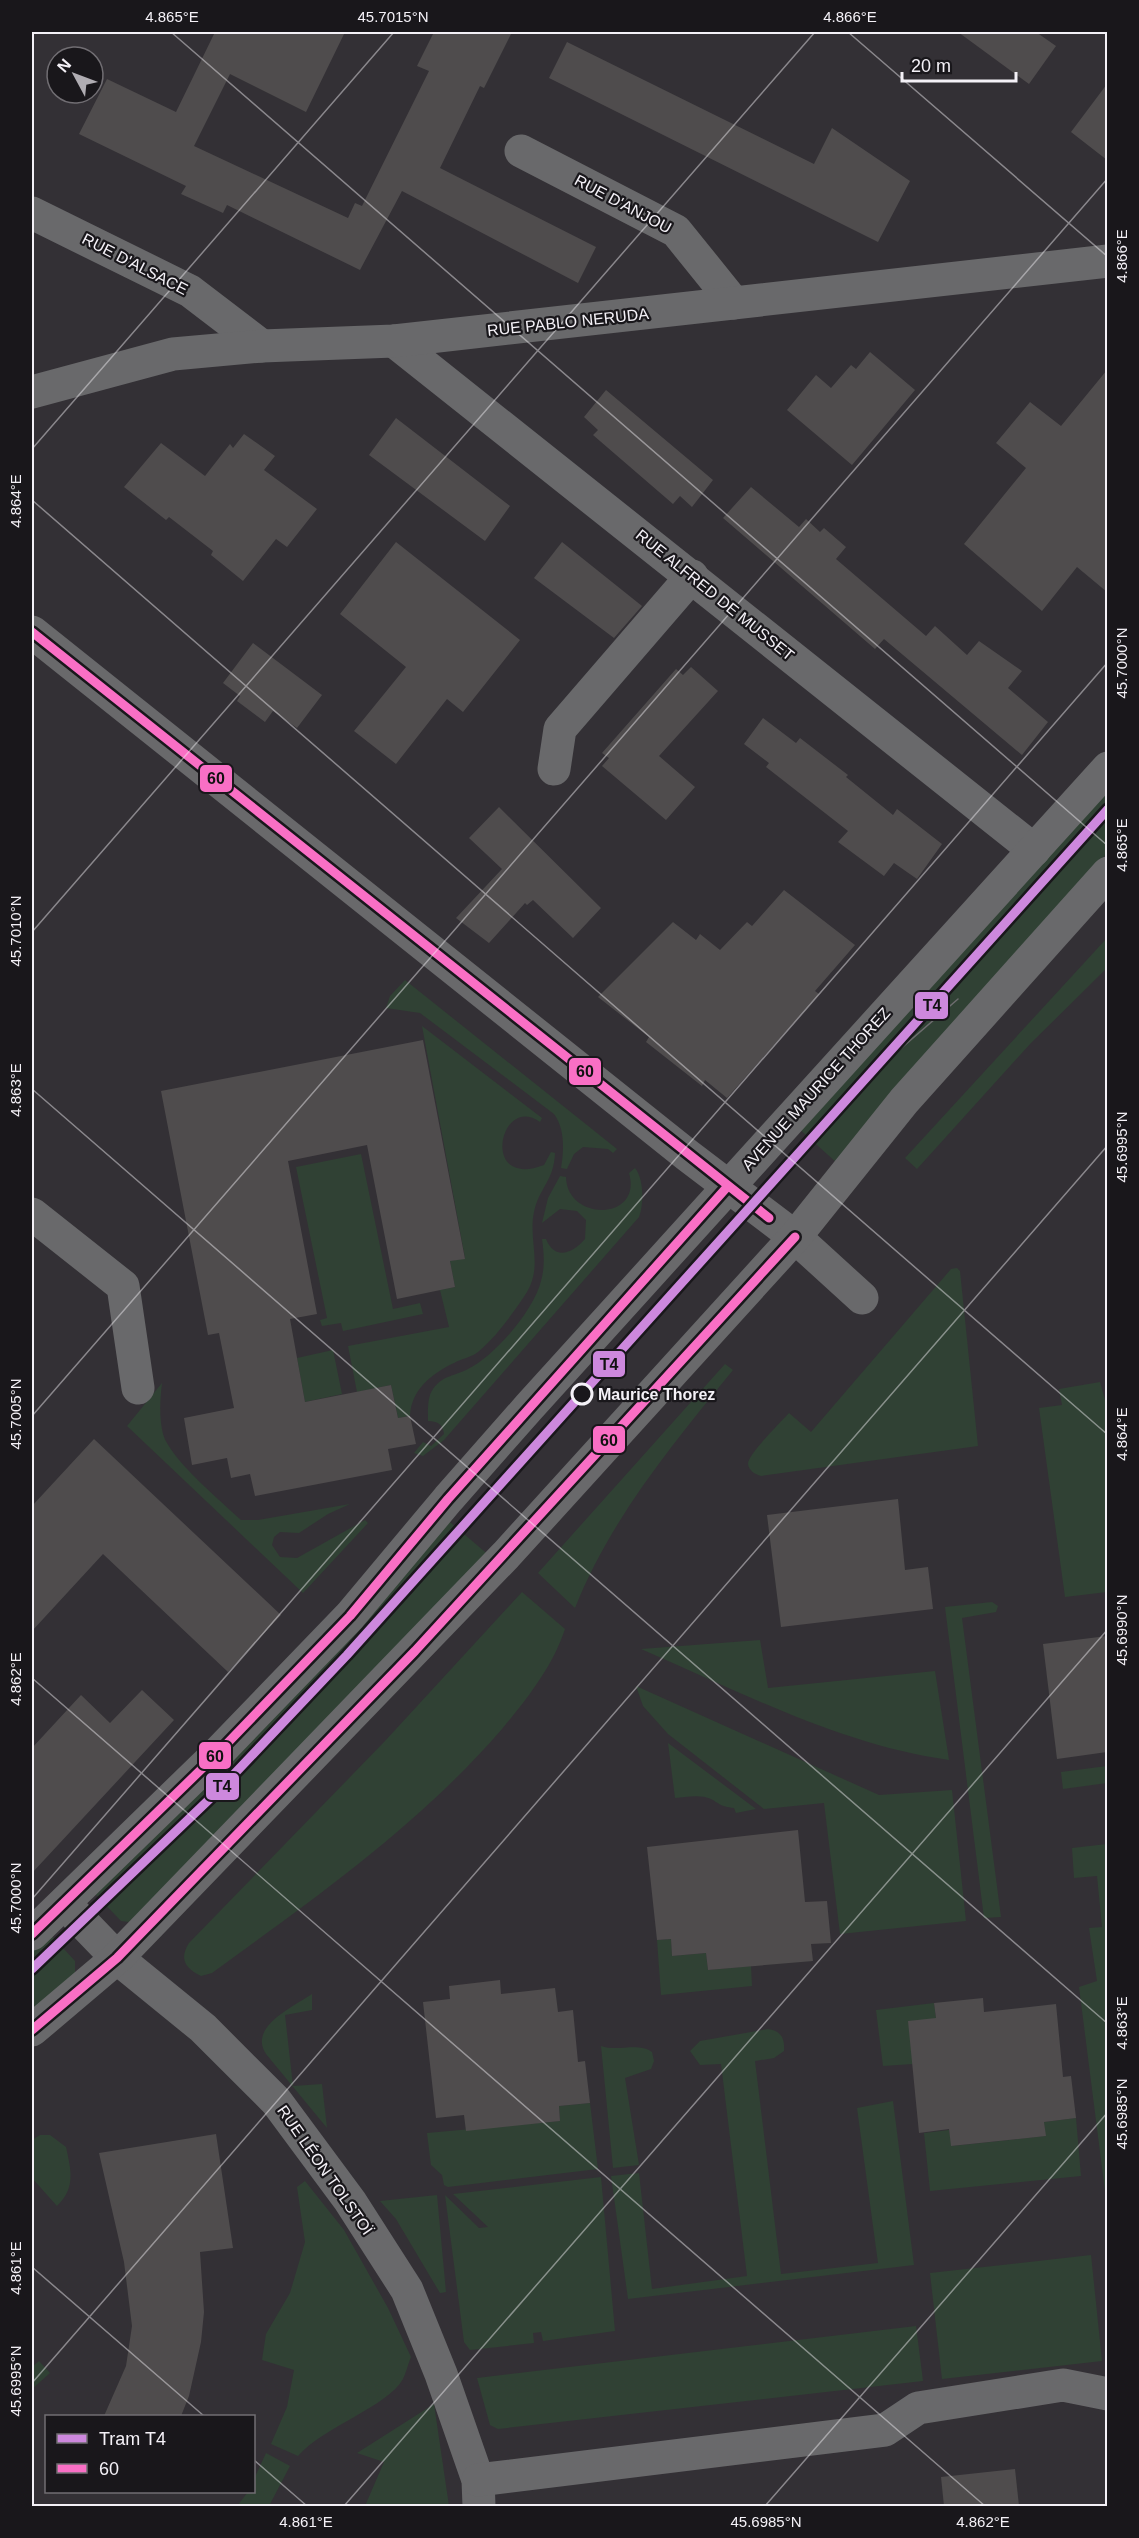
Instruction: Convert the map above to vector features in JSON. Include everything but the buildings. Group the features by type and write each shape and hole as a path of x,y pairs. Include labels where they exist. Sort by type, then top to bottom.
{"street":[{"name":"RUE D'ANJOU","path":"521,151 676,231 734,303"},
{"name":"RUE D'ALSACE","path":"32,213 190,291 262,346"},
{"name":"RUE PABLO NERUDA","path":"32,392 173,354 262,346 394,341 1107,261"},
{"name":"RUE ALFRED DE MUSSET","path":"394,341 1034,850"},
{"path":"554,769 560,729 692,576"},
{"path":"32,632 795,1237 861,1298"},
{"name":"AVENUE MAURICE THOREZ","path":"32,1934 216,1755 350,1616 448,1499 1107,768"},
{"path":"32,2030 117,1958 506,1555 795,1237 904,1101 1107,873"},
{"path":"32,1214 123,1286 138,1388"},
{"name":"RUE LÉON TOLSTOÏ","path":"65,1904 117,1958 203,2028 276,2101 350,2200 407,2290 441,2374 479,2493"},
{"path":"479,2493 885,2430 918,2408 1063,2385 1107,2394"}],"green space":[{"path":"1107,783 1107,853 893,1094 838,1164 796,1126"},
{"path":"1107,938 1107,968 1031,1043 917,1169 905,1158"},
{"path":"405,980 617,1149 613,1153 608,1149 583,1147 574,1154 567,1169 561,1168 563,1140 558,1120 554,1114 420,1013 386,1008 390,996"},
{"path":"422,1026 542,1118 540,1122 526,1117 515,1120 507,1129 503,1142 504,1155 510,1165 524,1169 544,1165 551,1152 555,1153 552,1171 534,1212 535,1262 532,1282 527,1292 505,1324 485,1346 476,1354 446,1367 430,1378 414,1398 410,1416 398,1418 391,1385 357,1392 348,1346 449,1327 440,1290 455,1287 450,1261 465,1258"},
{"path":"361,1154 393,1309 420,1303 423,1314 343,1331 341,1323 322,1326 320,1320 327,1318 296,1167"},
{"path":"635,1168 640,1178 642,1192 639,1217 444,1440 423,1456 414,1453 423,1442 431,1446 444,1434 439,1424 428,1421 429,1400 433,1389 445,1378 468,1369 490,1354 512,1331 530,1305 537,1293 542,1276 544,1260 542,1239 546,1239 554,1250 564,1252 575,1248 585,1239 586,1220 577,1211 560,1209 542,1223 548,1198 560,1176 566,1177 570,1192 578,1202 590,1208 603,1210 615,1207 625,1200 630,1189 629,1173"},
{"path":"957,1268 960,1271 978,1446 761,1476 751,1470 748,1464 753,1453 789,1413 811,1432 951,1269"},
{"path":"333,1350 342,1394 305,1402 297,1358"},
{"path":"725,1364 733,1370 666,1455 625,1513 606,1543 575,1608 538,1573"},
{"path":"1100,1382 1105,1400 1108,1400 1107,1592 1065,1597 1039,1408 1062,1405 1059,1389"},
{"path":"162,1383 161,1421 163,1434 168,1444 185,1467 241,1520 258,1520 350,1504 328,1514 299,1533 280,1532 274,1537 272,1545 280,1557 297,1558 365,1520 368,1523 303,1593 127,1426"},
{"path":"444,1517 491,1557 129,1922 121,1921 96,1895 97,1886"},
{"path":"522,1592 565,1629 546,1669 530,1694 502,1729 436,1798 327,1888 212,1973 201,1976 191,1970 184,1958 189,1943 385,1741"},
{"path":"992,1602 998,1606 996,1612 962,1618 1001,1917 984,1918 945,1607"},
{"path":"760,1640 768,1688 935,1671 949,1760 909,1753 830,1730 641,1649"},
{"path":"636,1686 879,1795 952,1790 966,1921 840,1934 824,1803 764,1809 668,1734 643,1706"},
{"path":"668,1743 756,1809 736,1813 734,1808 723,1806 707,1797 675,1798"},
{"path":"1107,1766 1107,1783 1063,1789 1061,1772"},
{"path":"1108,1844 1107,2207 1079,1987 1097,1981 1089,1928 1102,1927 1097,1876 1074,1878 1072,1848"},
{"path":"50,1934 75,1961 75,1973 32,2012 32,1947"},
{"path":"671,1939 672,1956 706,1953 708,1970 751,1966 752,1986 661,1995 657,1940"},
{"path":"312,1994 312,2010 285,2015 293,2086 322,2084 327,2128 266,2054 262,2044 263,2035 275,2019"},
{"path":"934,2003 936,2018 913,2064 883,2066 876,2010"},
{"path":"768,2029 779,2033 784,2046 784,2051 774,2058 755,2061 781,2274 878,2263 857,2108 893,2101 914,2265 628,2299 611,2176 639,2173 652,2289 747,2276 721,2064 700,2065 690,2051 700,2041"},
{"path":"601,2046 607,2048 634,2047 652,2052 654,2061 651,2069 625,2078 639,2165 613,2168"},
{"path":"590,2103 598,2169 448,2187 444,2185 442,2175 431,2165 427,2133 560,2121 559,2106"},
{"path":"1076,2118 1081,2176 930,2191 924,2133 949,2130 952,2146 1045,2136 1044,2122"},
{"path":"40,2135 50,2135 66,2147 70,2185 57,2206 32,2178 32,2140"},
{"path":"601,2177 615,2331 543,2341 541,2332 533,2333 534,2343 470,2350 464,2342 445,2195 479,2228 488,2227 453,2194"},
{"path":"305,2181 344,2230 388,2308 411,2357 403,2379 395,2389 383,2399 323,2436 298,2456 271,2444 287,2407 294,2370 262,2360 266,2334 290,2293 305,2242 297,2187"},
{"path":"437,2195 446,2292 440,2293 396,2219 380,2201"},
{"path":"1091,2255 1102,2361 942,2379 930,2273"},
{"path":"916,2326 923,2381 498,2429 490,2425 477,2378"},
{"path":"39,2361 50,2373 32,2389 32,2367"},
{"path":"434,2404 449,2506 365,2506 384,2462 357,2453"},
{"path":"266,2453 290,2466 269,2506 237,2506 247,2493 255,2493 255,2477"}],"tram line":[{"name":"T4","path":"32,1969 219,1790 347,1655 1108,809"},
{"path":"861,1083 958,999"}],"transit line":[{"name":"60","path":"32,632 769,1218"},
{"name":"60","path":"32,1934 216,1755 350,1616 448,1499 728,1186"},
{"name":"60","path":"32,2030 117,1958 415,1651 795,1237"}],"place":[{"name":"Maurice Thorez","path":"582,1394"}]}
